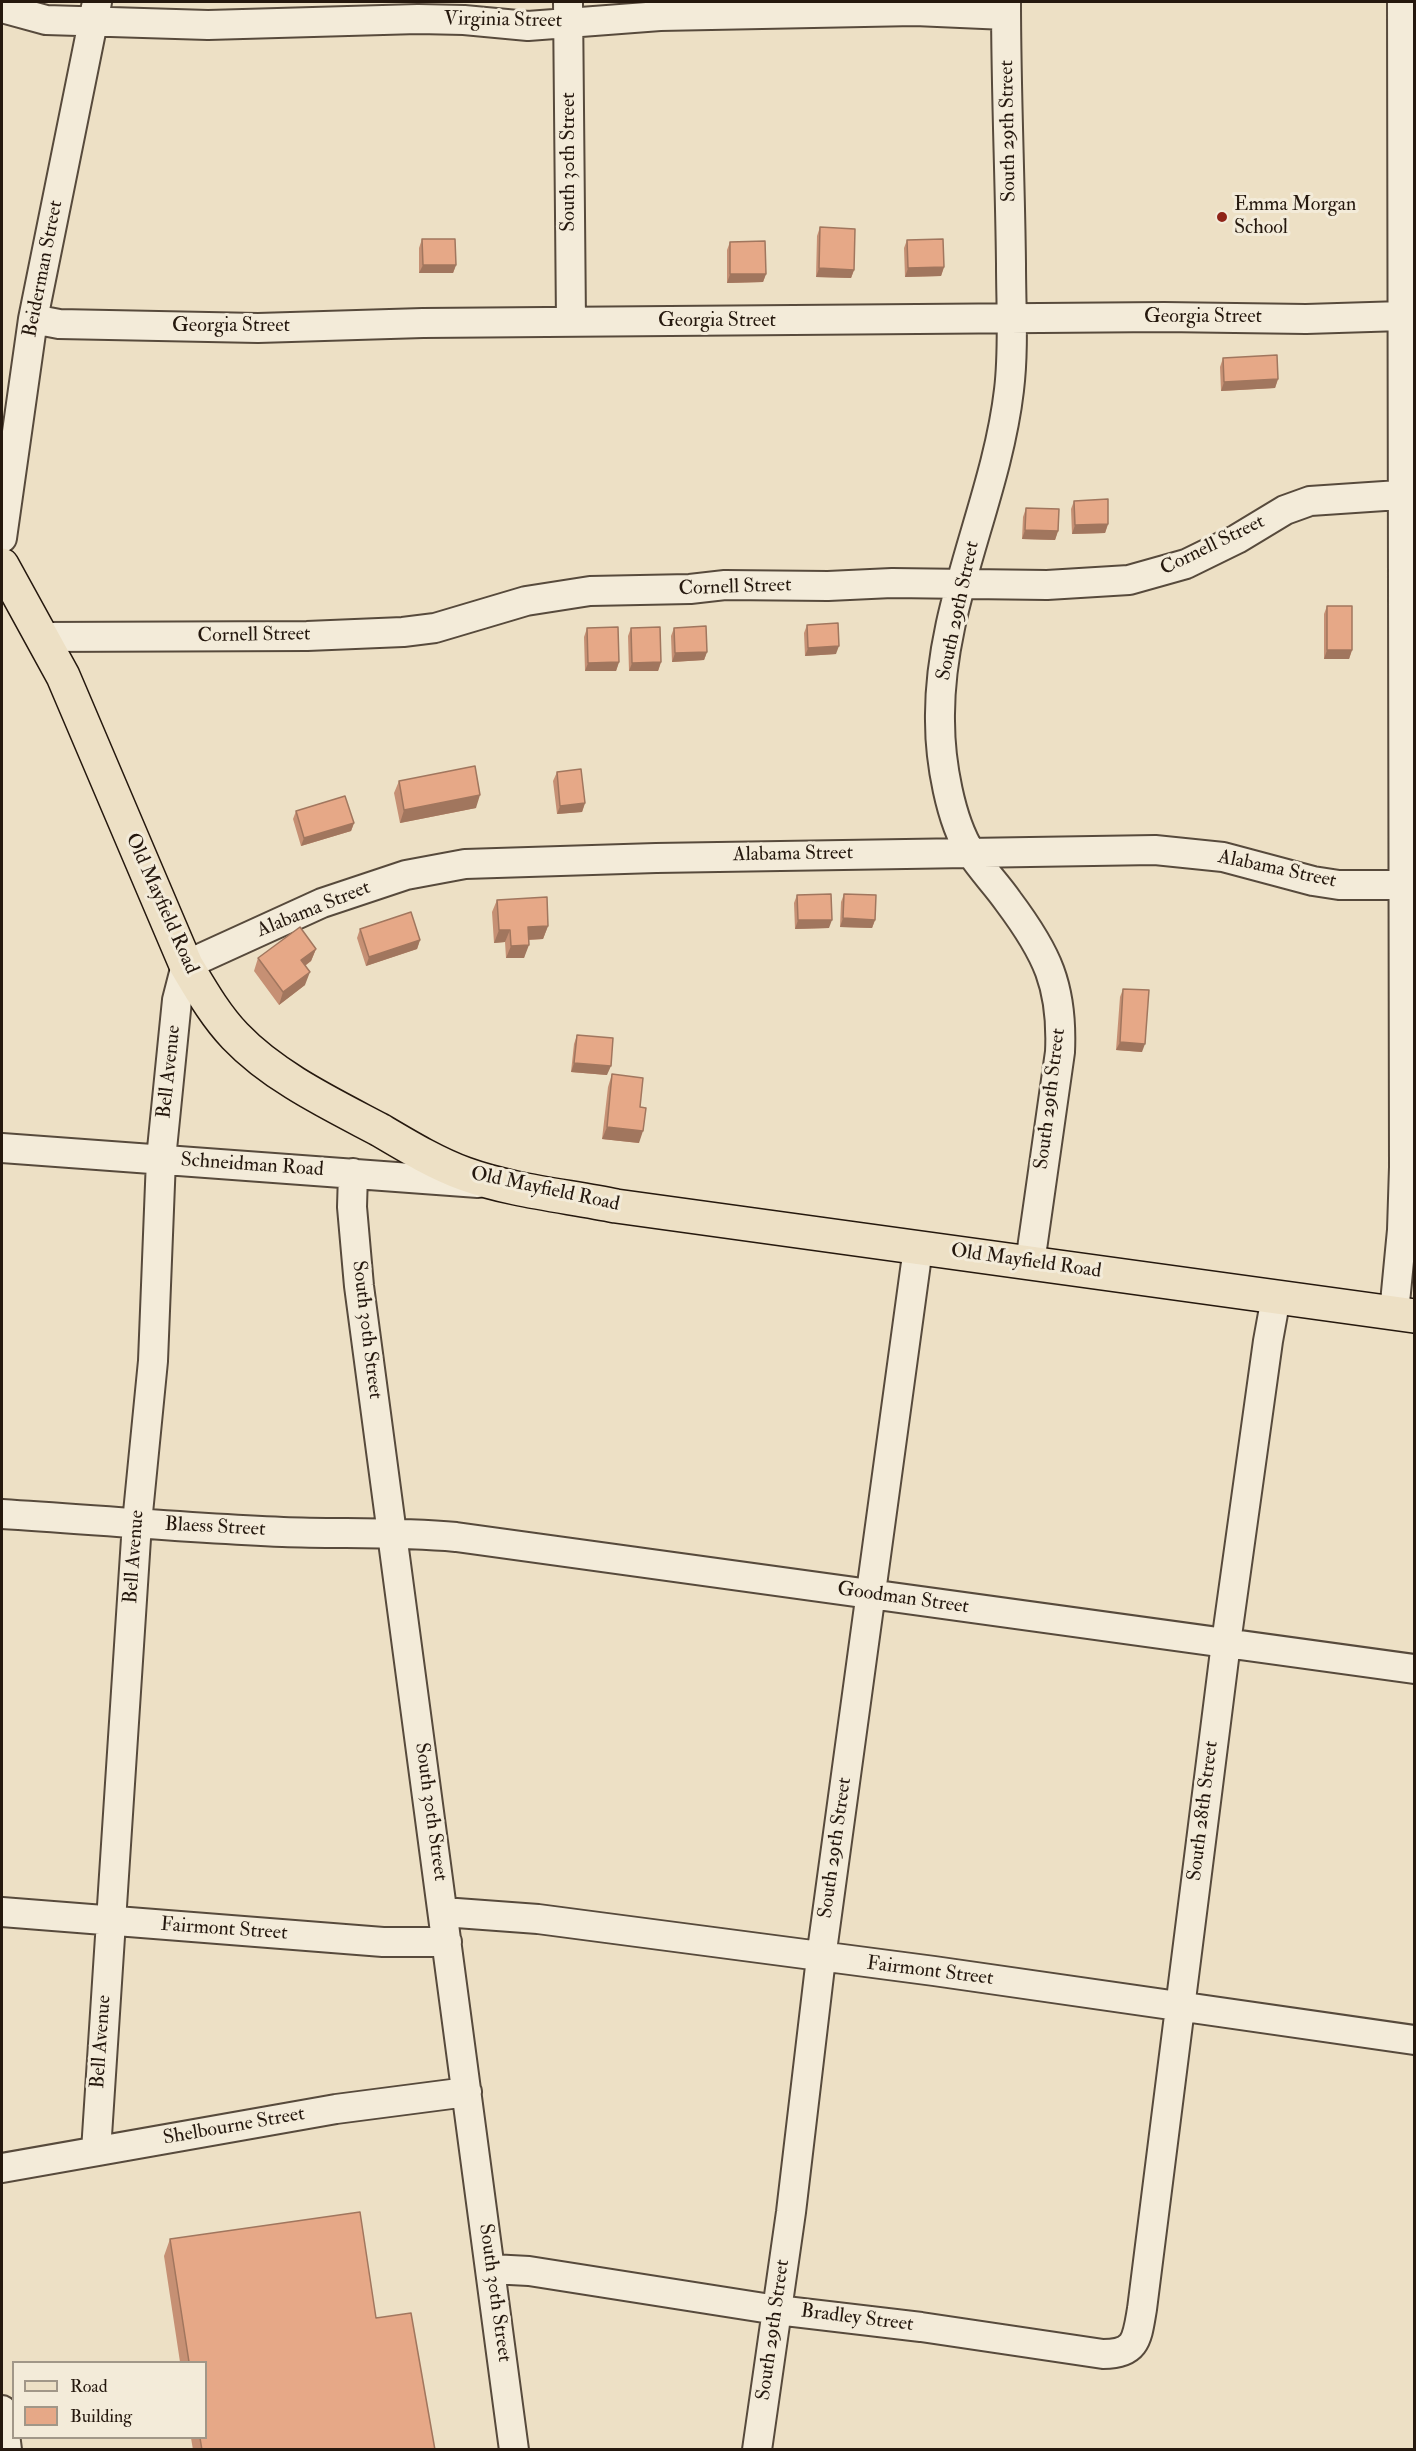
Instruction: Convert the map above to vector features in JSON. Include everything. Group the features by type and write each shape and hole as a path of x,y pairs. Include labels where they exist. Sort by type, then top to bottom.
{"main road":[{"name":"Old Mayfield Road","path":"2,565 63,676 186,965 212,1008 236,1037 265,1062 329,1103 430,1158 465,1174 502,1184 616,1206 1404,1314"}],"street":[{"path":"1402,2 1408,99 1402,315 1409,494 1404,1314"},
{"name":"Virginia Street","path":"2,8 46,20 95,12 208,25 418,19 464,20 528,26 569,12 660,16 1006,8"},
{"name":"South 29th Street","path":"1006,8 1010,106 1010,388 1000,445 986,503 960,584 943,663 940,721 952,808 957,824 971,852 1036,941 1049,965 1058,992 1061,1021 1060,1052 1030,1263"},
{"name":"Beiderman Street","path":"2,538 33,320 95,12"},
{"name":"South 30th Street","path":"569,12 570,322"},
{"name":"Georgia Street","path":"33,320 59,324 258,328 570,322 1011,319 1306,320 1402,315"},
{"name":"Cornell Street","path":"42,637 308,636 403,632 435,628 526,601 590,591 690,589 724,585 1047,585 1072,581 1129,580 1186,564 1237,539 1285,510 1310,501 1409,494"},
{"name":"Alabama Street","path":"186,965 322,903 406,875 465,864 668,857 971,852 1189,852 1223,857 1313,881 1339,885 1408,886"},
{"name":"Bell Avenue","path":"96,2151 137,1523 153,1362 162,1159 177,1000 186,965"},
{"name":"Schneidman Road","path":"2,1148 502,1184"},
{"name":"South 30th Street","path":"352,1173 352,1207 359,1286 468,2092 513,2450"},
{"name":"South 29th Street","path":"757,2450 821,1958 918,1248"},
{"name":"South 28th Street","path":"1139,2327 1226,1643 1276,1297"},
{"name":"Blaess Street","path":"2,1514 328,1534 392,1533"},
{"name":"Goodman Street","path":"392,1533 456,1537 1414,1669"},
{"name":"Fairmont Street","path":"2,1912 383,1942 447,1942"},
{"name":"Fairmont Street","path":"444,1912 538,1919 1414,2040"},
{"name":"Shelbourne Street","path":"2,2168 336,2109 468,2092"},
{"name":"Bradley Street","path":"491,2269 525,2271 777,2310 921,2326 1102,2354 1118,2354 1129,2349 1136,2339 1139,2327"},
{"path":"2,2410 7,2450"}],"building":[{"path":"820,227 855,229 854,270 819,268"},
{"path":"422,239 455,239 456,265 423,265"},
{"path":"943,239 944,267 908,268 907,240"},
{"path":"765,241 766,274 730,274 730,242"},
{"path":"1277,355 1278,379 1224,382 1223,358"},
{"path":"1108,499 1108,524 1075,525 1074,501"},
{"path":"1026,508 1059,509 1058,531 1025,530"},
{"path":"1327,606 1352,606 1352,650 1327,650"},
{"path":"838,623 839,646 808,648 807,625"},
{"path":"706,626 707,652 675,653 674,628"},
{"path":"618,627 619,662 588,663 587,628"},
{"path":"660,627 661,662 632,663 631,628"},
{"path":"475,766 480,795 404,810 399,781"},
{"path":"581,769 585,803 560,806 557,772"},
{"path":"345,796 354,823 304,838 296,811"},
{"path":"831,894 832,920 798,920 797,895"},
{"path":"844,894 876,895 875,920 843,918"},
{"path":"547,897 548,926 528,927 529,945 511,946 510,930 499,930 497,900"},
{"path":"411,912 420,940 369,957 360,929"},
{"path":"300,927 316,949 301,960 310,972 283,992 258,958"},
{"path":"1123,989 1149,990 1145,1044 1120,1042"},
{"path":"577,1035 613,1038 611,1066 574,1063"},
{"path":"612,1074 643,1078 640,1107 646,1108 643,1131 607,1127"},
{"path":"360,2212 376,2318 411,2313 435,2450 202,2450 200,2439 207,2439 207,2361 189,2361 170,2239"}],"place":[{"name":"Emma Morgan School","path":"1222,217"}]}
